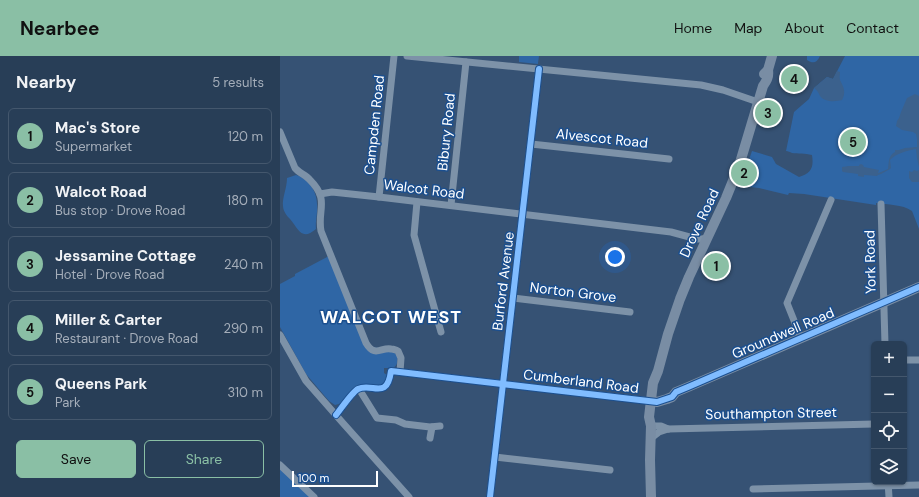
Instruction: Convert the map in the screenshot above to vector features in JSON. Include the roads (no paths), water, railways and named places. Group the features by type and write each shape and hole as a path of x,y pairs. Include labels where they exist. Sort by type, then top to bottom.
{"main road":[{"name":"Drove Road","path":"651,497 651,426 656,417 655,400 659,380 658,371 668,334 689,277 708,238 739,166 763,86 767,80 772,56"},
{"name":"Groundwell Road","path":"655,400 672,397 676,392 919,287"}],"street":[{"name":"Campden Road","path":"379,197 394,56"},
{"path":"407,56 701,85 718,88 758,102"},
{"name":"Bibury Road","path":"451,205 466,62"},
{"name":"Burford Avenue","path":"490,497 539,69"},
{"path":"280,132 294,166 294,172 310,179 320,194 322,202 320,226 322,235 366,343 372,350 379,351 390,348 398,351 401,358 400,372"},
{"name":"Alvescot Road","path":"531,144 669,159"},
{"name":"Walcot Road","path":"320,194 332,192 451,205 671,232 700,240 708,238"},
{"path":"801,338 787,303 831,200"},
{"path":"418,202 414,235 441,332"},
{"name":"York Road","path":"881,204 885,341"},
{"name":"Norton Grove","path":"513,298 630,312"},
{"path":"280,335 304,378 409,497"},
{"path":"907,360 919,360"},
{"name":"Cumberland Road","path":"359,389 383,388 388,381 388,370 655,400"},
{"path":"336,415 359,389 377,418 396,420 405,424 432,427 440,426"},
{"name":"Southampton Street","path":"650,439 659,432 668,429 871,424"},
{"name":"Southampton Street","path":"651,426 661,426 668,429"},
{"path":"430,438 432,427"},
{"path":"495,457 610,470"},
{"path":"280,465 314,497"},
{"path":"753,489 871,485"},
{"path":"888,485 888,497"},
{"path":"907,485 919,485"}],"place":[{"name":"Miller & Carter","path":"794,79"},
{"name":"Jessamine Cottage","path":"768,113"},
{"name":"Queens Park","path":"853,142"},
{"name":"Walcot Road","path":"744,173"},
{"name":"Mac's Store","path":"716,266"}],"district":[{"name":"WALCOT WEST","path":"391,317"}]}
